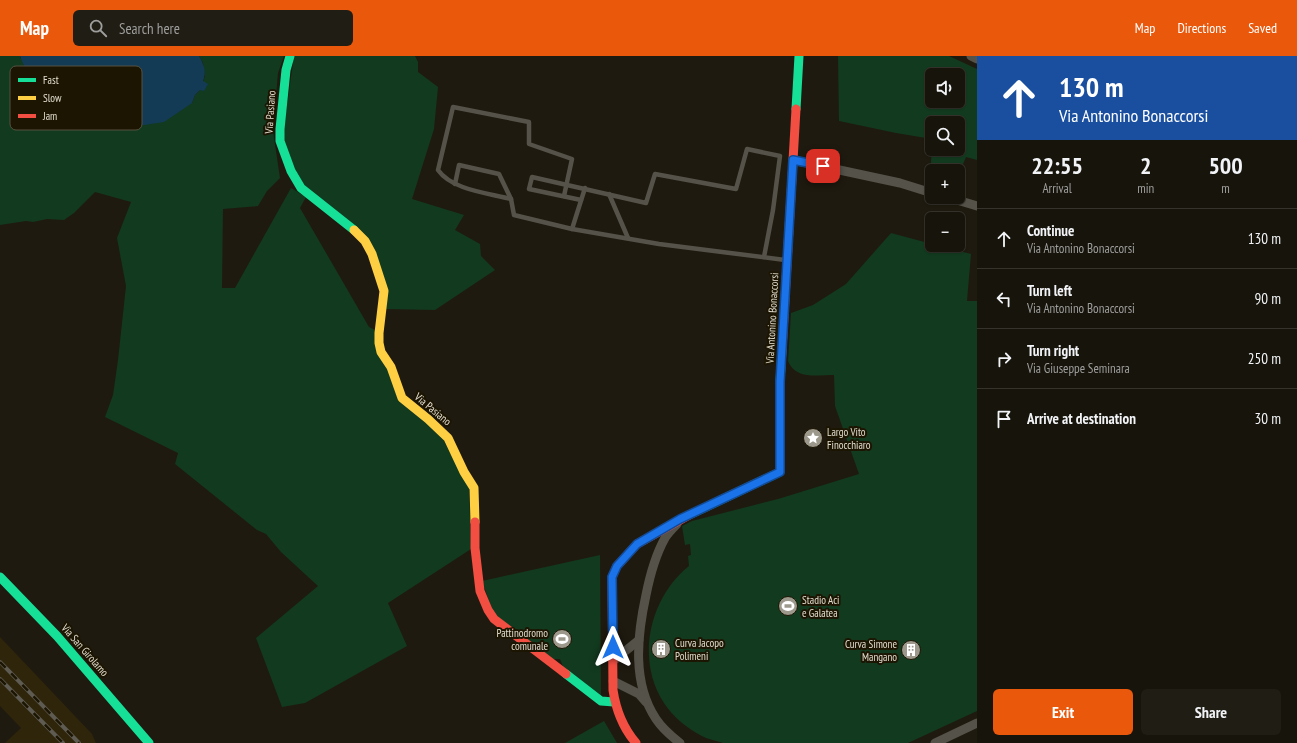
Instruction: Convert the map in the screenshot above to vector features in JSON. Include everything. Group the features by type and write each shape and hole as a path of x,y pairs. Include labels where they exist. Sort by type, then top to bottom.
{"street":[{"name":"Via Pasiano","path":"290,56 286,70 280,141 291,171 301,188 349,225 365,241 372,254 384,291 379,343 382,352 391,367 402,398 428,419 448,438 464,472 474,488 475,548 480,591 488,610 494,619 601,701 614,702"},
{"name":"Via Antonino Bonaccorsi","path":"680,519 780,472 780,382 799,56"},
{"path":"971,56 977,59"},
{"path":"793,160 900,183 925,191"},
{"path":"965,202 977,206"},
{"path":"636,743 624,726 614,702 612,577 617,566 637,544 680,519"},
{"path":"680,519 666,537 658,551 650,574 639,629 638,654 644,693 649,706 656,720 680,743"},
{"name":"Via San Girolamo","path":"0,577 58,636 149,743"},
{"path":"613,661 639,640"},
{"path":"613,681 639,694 649,706"},
{"path":"935,743 977,723"}],"lane":[{"path":"511,199 461,187 442,176 438,170 453,106 530,122 529,144 572,159 564,196"},
{"path":"581,200 529,189 532,177 646,203 655,174 736,189 747,149 780,156 773,210 764,257"},
{"path":"454,184 460,165 499,174 511,199 514,215 572,229 659,244 787,260"},
{"path":"572,229 585,188"},
{"path":"609,194 628,238"}],"shaded area":[{"path":"0,637 92,734 96,743 5,743 21,728 0,706"}],"green space":[{"path":"0,56 20,56 20,58 51,66 10,66 10,130 142,130 142,90 192,103 195,95 200,90 205,76 203,63 199,56 284,56 278,73 273,131 280,178 267,191 258,206 223,209 222,288 235,288 291,188 306,197 300,208 369,327 375,330 392,382 443,439 469,488 471,549 388,603 407,646 305,703 282,707 256,638 318,586 281,552 266,534 257,530 175,464 178,453 105,417 113,395 126,286 117,238 131,202 95,192 74,213 64,220 47,219 33,222 26,221 0,225"},
{"path":"294,56 415,56 418,62 418,72 438,87 434,129 412,199 464,215 455,230 480,244 481,256 495,270 435,310 385,309 374,253 303,187 282,140"},
{"path":"838,56 949,56 977,69 977,160 966,157 963,164 931,164 931,156 965,156 965,116 925,116 925,138 839,121"},
{"path":"891,233 925,242 925,252 963,252 971,254 967,301 977,301 977,711 908,743 723,743 706,738 694,732 682,723 664,703 655,686 650,667 649,648 651,630 656,611 665,594 676,579 689,566 688,556 691,555 690,544 685,545 682,526 692,521 778,499 859,474 835,406 834,375 814,376 802,374 796,371 788,361 791,313 813,305 846,284"},
{"name":"Pattinodromo comunale","path":"600,555 601,695 564,669 560,659 549,659 494,615 482,581"},
{"path":"604,721 617,743 565,743"}],"water":[{"path":"20,56 199,56 204,68 205,75 203,81 208,84 204,91 200,90 195,95 192,103 164,122 142,125 142,66 24,66"}],"railway":[{"path":"0,662 79,743"},
{"path":"0,679 63,743"}],"traffic: fast":[{"path":"290,56 286,70 280,141 291,171 301,188 354,230"},
{"path":"796,109 799,56"},
{"path":"689,515 780,472 780,382 782,350"},
{"path":"0,577 57,636 149,743"},
{"path":"566,674 601,701 614,702"}],"traffic: slow":[{"path":"354,230 365,241 372,254 384,291 379,333 381,352 391,367 402,398 428,419 448,438 464,472 474,488 475,522"}],"traffic: jam":[{"path":"782,350 796,109"},
{"path":"636,743 627,731 621,718 616,705 613,690 612,577 617,566 637,544 689,515"},
{"path":"475,522 475,548 480,591 488,610 494,619 566,674"}],"place":[{"name":"Largo Vito Finocchiaro","path":"813,438"},
{"name":"Stadio Aci e Galatea","path":"788,606"},
{"name":"Pattinodromo comunale","path":"562,639"},
{"name":"Curva Jacopo Polimeni","path":"661,649"},
{"name":"Curva Simone Mangano","path":"911,650"}],"route":[{"path":"613,647 612,577 617,566 637,544 680,519 780,472 780,382 793,160 823,166"}]}
